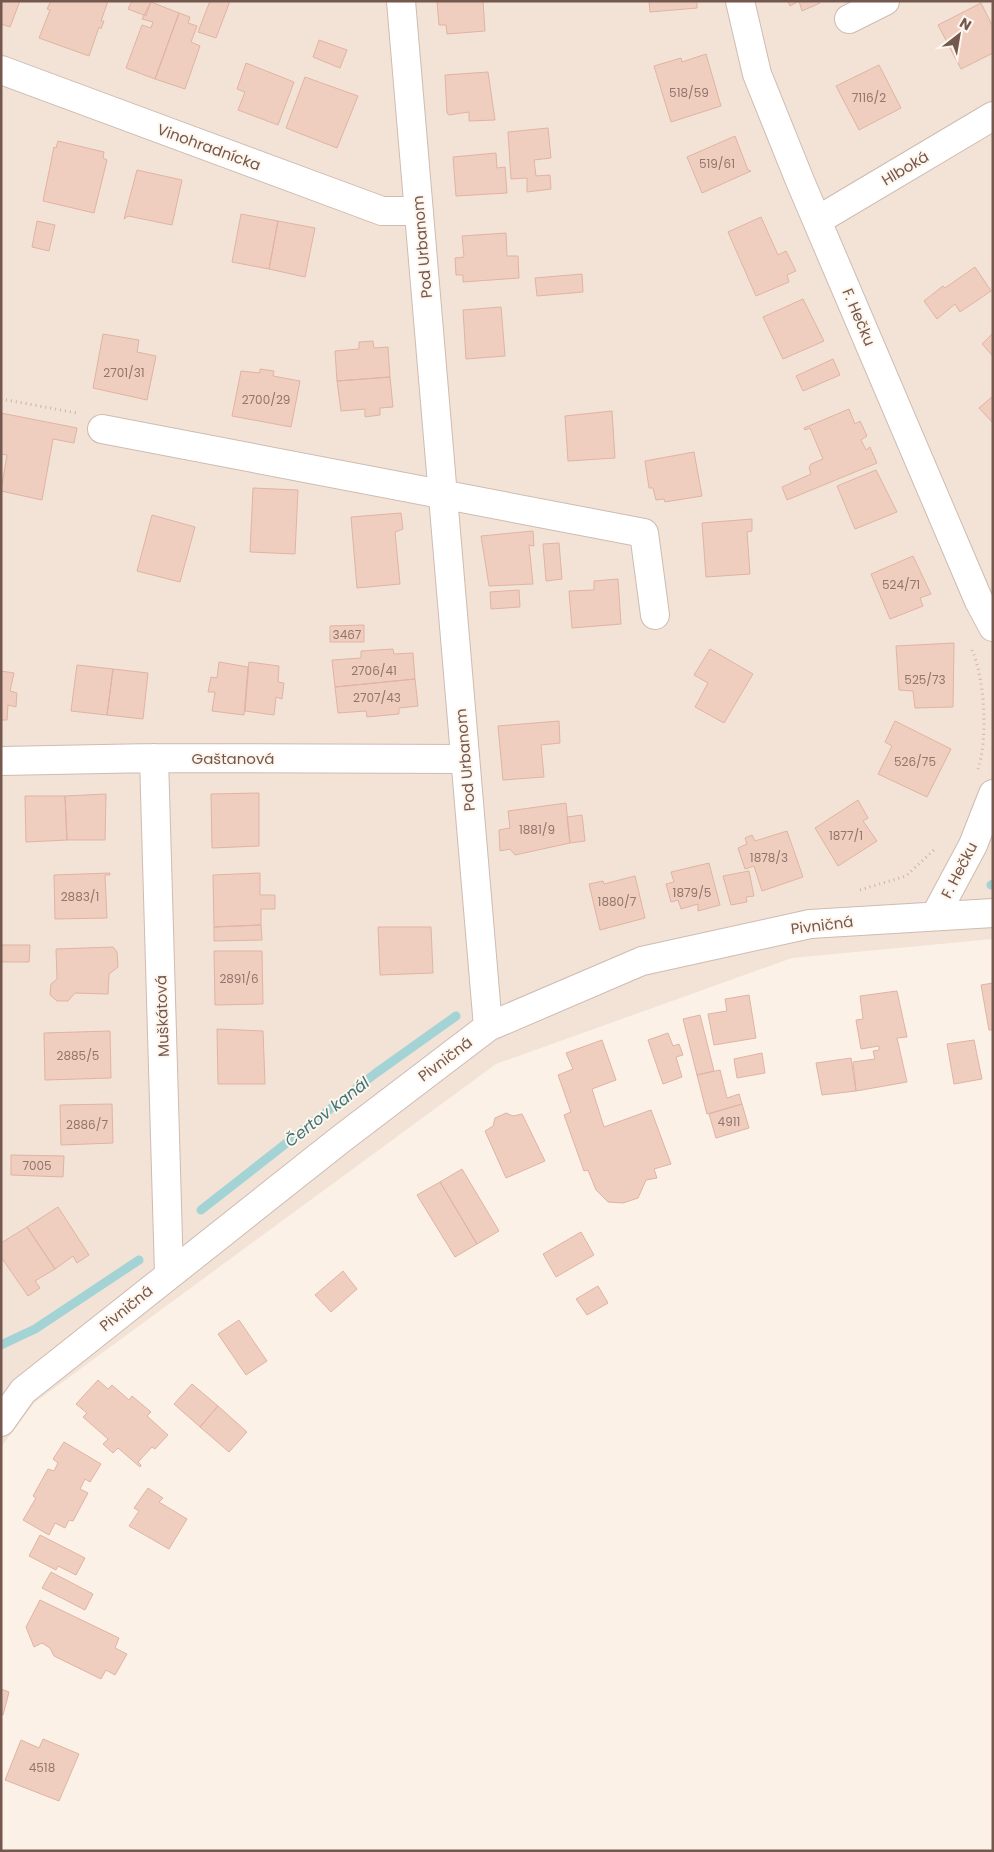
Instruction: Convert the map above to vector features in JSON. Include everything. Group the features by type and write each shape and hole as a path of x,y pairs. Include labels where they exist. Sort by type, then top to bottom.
{"street":[{"name":"Pod Urbanom","path":"402,1 488,1026"},
{"name":"F. Hečku","path":"740,1 757,74 979,601 993,627"},
{"path":"849,19 885,1"},
{"name":"Vinohradnícka","path":"1,70 382,211 419,211"},
{"name":"Hlboká","path":"818,220 993,116"},
{"path":"102,429 644,533 655,615"},
{"name":"Gaštanová","path":"1,761 154,758 466,760"},
{"name":"Muškátová","path":"154,758 169,1274"},
{"name":"F. Hečku","path":"935,916 973,845 985,784"},
{"name":"Pivničná","path":"1,1422 23,1391 341,1138 488,1026 642,961 810,924 993,913"}],"path":[{"path":"1,399 90,416 102,429"},
{"path":"984,738 985,784"},
{"path":"855,891 906,876 938,846"}],"shaded area":[{"path":"1,1 993,1 993,939 792,958 496,1064 34,1403 1,1447"}],"building":[{"path":"1,1 20,1 10,27 1,24"},
{"path":"51,1 108,1 101,21 104,21 101,29 99,27 89,56 39,38 50,10 47,9"},
{"path":"132,1 151,1 146,16 128,9"},
{"path":"210,1 230,1 216,38 198,32"},
{"path":"437,1 483,1 485,31 447,34 446,25 439,25"},
{"path":"649,1 697,1 697,8 650,12"},
{"path":"788,1 799,1 790,6"},
{"path":"799,1 819,1 820,3 802,11"},
{"path":"151,2 179,13 155,79 126,68 142,25 151,28 153,22 142,19"},
{"path":"981,3 993,27 993,53 961,69 938,25"},
{"path":"179,13 190,17 188,23 197,26 191,42 200,46 185,89 155,79"},
{"path":"319,40 347,50 340,68 313,57"},
{"path":"706,54 721,106 671,122 654,66 681,58 682,62"},
{"path":"246,63 294,82 278,125 238,110 245,92 237,89"},
{"path":"879,65 901,108 859,130 836,86"},
{"path":"488,72 495,120 469,121 469,112 449,115 447,113 445,75"},
{"path":"305,77 358,96 337,148 286,128"},
{"path":"548,128 551,158 534,160 536,176 550,175 551,189 527,192 527,178 511,179 508,132"},
{"path":"735,136 748,170 751,171 702,193 687,157"},
{"path":"58,141 104,152 103,158 107,160 94,213 43,201 54,147 56,148"},
{"path":"496,153 497,168 505,167 507,193 456,196 453,157"},
{"path":"137,170 182,180 172,225 128,216 124,219"},
{"path":"241,214 278,221 269,269 232,262"},
{"path":"761,217 778,255 786,251 796,271 787,275 789,282 756,296 728,232"},
{"path":"37,221 55,225 49,251 32,247"},
{"path":"278,221 315,228 305,277 269,269"},
{"path":"506,233 507,256 518,256 519,278 463,282 463,275 456,275 455,258 464,257 462,236"},
{"path":"975,267 991,291 960,312 955,304 937,319 924,301 943,286 945,288"},
{"path":"582,274 583,292 537,296 535,278"},
{"path":"803,299 824,341 783,359 763,317"},
{"path":"501,307 505,356 466,359 463,310"},
{"path":"993,333 993,356 982,344"},
{"path":"103,334 139,340 137,352 156,356 147,400 93,388"},
{"path":"373,341 374,348 388,347 390,377 337,381 335,351 359,349 359,342"},
{"path":"833,359 840,375 803,391 796,376"},
{"path":"260,369 274,371 273,376 300,381 291,427 232,416 241,371 260,373"},
{"path":"390,377 393,407 380,408 380,415 365,417 365,409 341,411 337,381"},
{"path":"993,396 993,423 979,408"},
{"path":"849,409 855,424 860,421 867,436 861,440 866,450 870,447 877,463 787,500 782,487 811,474 809,468 811,464 823,459 810,428 805,430 804,428"},
{"path":"612,411 615,458 568,461 565,416"},
{"path":"1,413 77,428 74,443 53,439 42,500 1,491 7,455 1,454"},
{"path":"694,452 702,496 665,502 664,499 656,500 653,488 649,488 645,461"},
{"path":"876,470 897,512 855,529 837,486"},
{"path":"253,488 298,490 295,554 250,552"},
{"path":"401,513 403,529 395,532 400,584 357,588 351,517"},
{"path":"152,515 195,527 180,582 137,571"},
{"path":"752,519 752,531 747,532 750,574 706,577 702,523"},
{"path":"533,531 534,546 529,545 533,584 489,586 481,536"},
{"path":"559,543 562,579 546,581 543,544"},
{"path":"913,556 931,594 920,598 923,606 890,619 871,574"},
{"path":"618,579 621,624 572,628 569,591 594,590 594,581"},
{"path":"519,590 520,607 491,609 490,592"},
{"path":"364,625 364,642 330,642 330,626"},
{"path":"954,643 953,707 915,708 913,691 899,690 896,646"},
{"path":"393,649 394,654 413,653 415,679 335,687 332,660 361,658 361,651"},
{"path":"710,649 753,674 724,723 695,707 708,683 694,675"},
{"path":"219,662 248,667 244,715 212,711 215,692 208,692 211,677 217,678"},
{"path":"249,662 279,666 278,682 284,683 282,699 276,697 274,715 245,711"},
{"path":"77,665 113,669 107,715 71,711"},
{"path":"113,669 148,673 143,719 107,715"},
{"path":"1,671 14,673 10,691 17,693 16,707 8,705 7,720 1,720"},
{"path":"415,679 418,706 399,708 399,714 367,717 366,711 338,713 335,687"},
{"path":"559,721 560,743 541,745 544,777 503,780 498,726"},
{"path":"895,721 951,749 927,797 878,774 892,746 885,742"},
{"path":"259,793 259,846 212,848 211,794"},
{"path":"106,794 105,840 67,840 65,796"},
{"path":"25,796 65,796 67,840 26,842"},
{"path":"858,800 868,818 863,821 877,841 838,866 815,828"},
{"path":"566,803 570,843 515,855 510,849 500,851 499,830 510,828 508,811"},
{"path":"582,815 585,841 570,843 567,817"},
{"path":"787,831 803,877 762,891 754,866 745,869 738,848 747,844 745,838 752,835 755,841"},
{"path":"709,863 720,905 698,911 698,904 681,909 678,900 671,902 666,884 674,882 671,872"},
{"path":"749,871 754,896 746,897 747,902 731,905 723,876"},
{"path":"110,873 110,875 105,875 107,918 55,919 54,875"},
{"path":"260,873 260,895 275,895 275,909 261,909 261,925 214,927 213,875"},
{"path":"635,876 645,918 600,930 589,884 603,881 604,884"},
{"path":"261,925 262,940 214,941 214,927"},
{"path":"378,927 431,927 433,973 380,975"},
{"path":"1,945 30,945 29,962 1,962"},
{"path":"113,947 117,952 118,967 109,974 108,994 75,993 68,1001 57,1001 50,995 51,984 57,979 56,949"},
{"path":"214,951 262,951 263,1004 215,1005"},
{"path":"993,983 993,1030 989,1030 981,985"},
{"path":"897,991 907,1037 897,1038 907,1082 856,1091 853,1062 875,1059 873,1051 879,1050 879,1046 861,1049 856,1020 863,1019 860,996"},
{"path":"749,995 756,1038 714,1045 708,1014 727,1011 725,999"},
{"path":"700,1015 714,1071 697,1075 683,1019"},
{"path":"217,1029 263,1031 265,1084 218,1084"},
{"path":"110,1031 111,1078 45,1080 44,1033"},
{"path":"668,1033 673,1046 679,1044 683,1055 676,1057 682,1077 663,1084 648,1040"},
{"path":"602,1040 616,1080 592,1089 604,1127 651,1110 671,1164 654,1169 657,1178 646,1180 638,1198 623,1203 608,1202 596,1190 588,1170 584,1171 564,1115 571,1112 558,1075 573,1069 566,1053"},
{"path":"974,1040 982,1079 954,1084 947,1044"},
{"path":"762,1053 765,1073 737,1078 734,1059"},
{"path":"851,1058 856,1091 822,1095 816,1063"},
{"path":"720,1070 727,1098 739,1094 742,1104 707,1114 697,1075"},
{"path":"112,1104 113,1143 61,1145 60,1105"},
{"path":"742,1104 749,1128 716,1138 709,1114"},
{"path":"506,1113 513,1116 522,1114 545,1161 506,1178 485,1131 493,1126 495,1118"},
{"path":"11,1155 64,1156 63,1177 11,1175"},
{"path":"462,1169 499,1231 477,1244 440,1182"},
{"path":"440,1182 477,1244 455,1257 417,1195"},
{"path":"58,1207 89,1255 77,1263 73,1256 55,1269 27,1227"},
{"path":"27,1227 55,1269 35,1281 40,1288 28,1296 1,1257 1,1243"},
{"path":"581,1232 594,1255 556,1277 543,1254"},
{"path":"343,1271 357,1289 331,1312 315,1295"},
{"path":"598,1286 608,1303 587,1315 576,1299"},
{"path":"239,1320 267,1361 246,1375 218,1334"},
{"path":"98,1380 108,1389 112,1385 129,1400 132,1396 151,1412 147,1416 168,1435 155,1449 152,1447 138,1462 141,1465 140,1467 118,1448 113,1453 103,1444 108,1439 83,1417 87,1413 76,1404"},
{"path":"192,1384 218,1406 200,1427 174,1404"},
{"path":"218,1406 247,1432 229,1452 200,1427"},
{"path":"64,1442 101,1464 90,1482 85,1479 80,1489 88,1493 73,1521 69,1520 65,1528 55,1523 49,1535 23,1520 36,1498 33,1496 48,1469 54,1471 58,1463 53,1459"},
{"path":"148,1488 163,1498 159,1502 187,1519 169,1549 129,1526 139,1511 134,1508"},
{"path":"40,1535 85,1558 76,1575 58,1566 56,1570 29,1556"},
{"path":"51,1572 93,1594 85,1610 42,1588"},
{"path":"40,1600 119,1638 115,1648 127,1654 115,1675 106,1670 101,1679 54,1656 50,1648 42,1643 34,1647 26,1627"},
{"path":"1,1689 9,1692 3,1715 1,1714"},
{"path":"43,1739 79,1754 59,1801 5,1780 21,1740 39,1748"}],"waterway":[{"name":"Čertov kanál","path":"201,1210 376,1073 456,1016"},
{"name":"Čertov kanál","path":"1,1345 35,1329 139,1260"}]}
